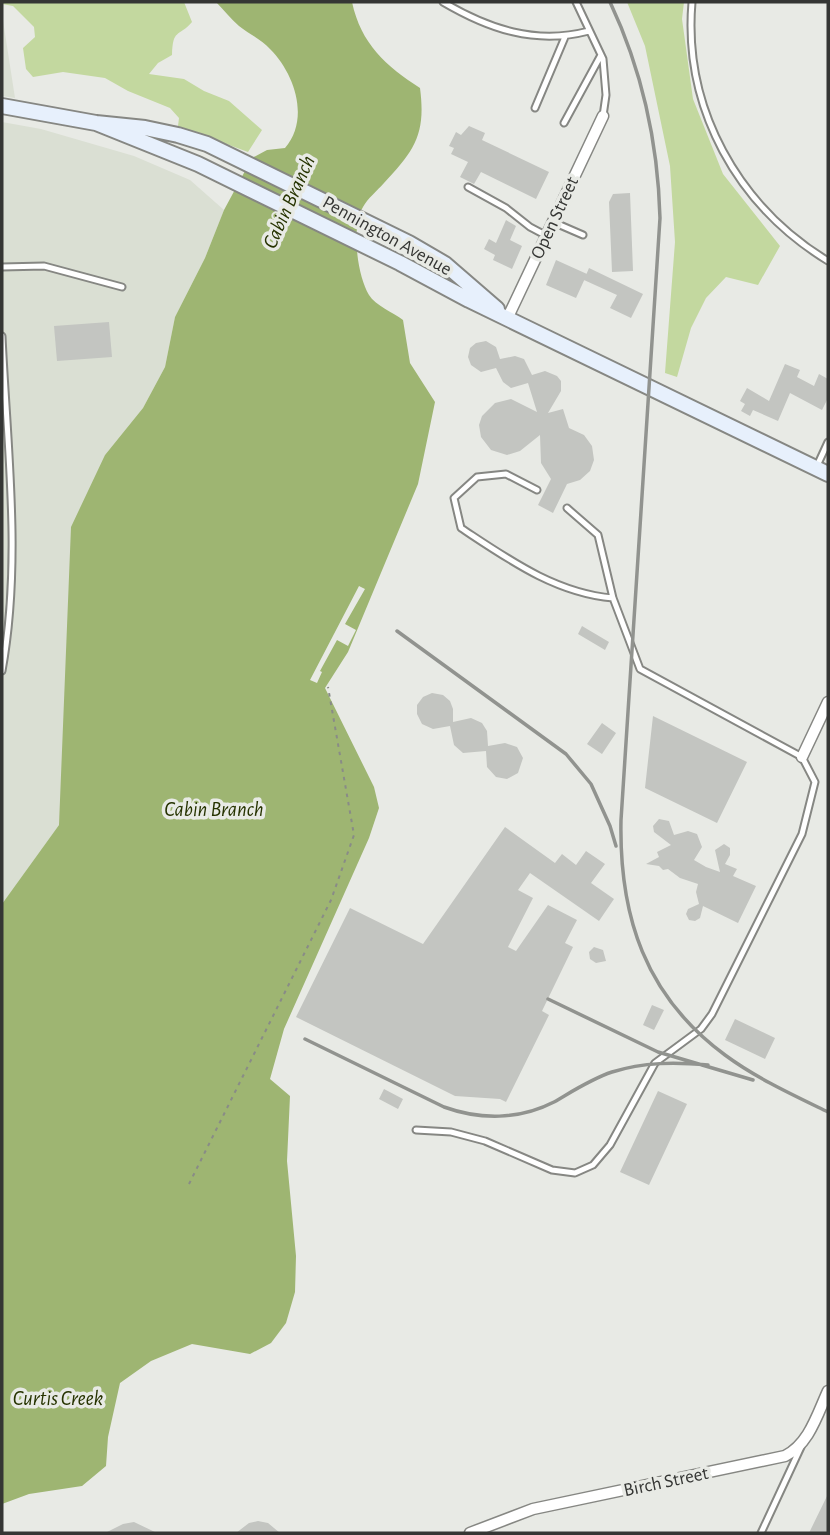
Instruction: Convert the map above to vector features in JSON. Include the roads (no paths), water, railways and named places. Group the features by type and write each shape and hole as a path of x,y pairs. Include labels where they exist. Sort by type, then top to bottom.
{"main road":[{"name":"Pennington Avenue","path":"2,106 177,135 238,158 377,226 445,264 508,319"},
{"name":"Pennington Avenue","path":"96,123 198,164 508,319 822,471"}],"street":[{"name":"Open Street","path":"508,319 603,116"},
{"path":"802,757 828,702"},
{"path":"804,1441 828,1391"},
{"name":"Birch Street","path":"470,1533 533,1509 773,1460 796,1450 804,1441"}],"lane":[{"path":"443,2 472,18 541,38 565,37 589,31"},
{"path":"576,2 601,54 606,75 603,116"},
{"path":"692,2 692,41 697,80 705,111 718,142 757,203 802,245 828,261"},
{"path":"535,108 565,37"},
{"path":"564,123 601,54"},
{"path":"468,187 506,208 530,227 547,236"},
{"path":"553,222 583,235"},
{"path":"2,267 44,266 122,287"},
{"path":"2,336 12,541 12,602 2,671"},
{"path":"822,471 828,442"},
{"path":"537,490 506,474 477,477 454,498 461,528 508,559 555,584 612,597"},
{"path":"416,1130 451,1132 485,1141 552,1170 575,1173 593,1165 610,1145 655,1063 701,1029 712,1014 741,962 802,834 815,782 802,757 640,669 612,597 598,535 567,508"},
{"path":"761,1533 804,1441"}],"water":[{"name":"Cabin Branch","path":"216,2 352,2 356,17 369,42 386,62 420,88 421,118 416,140 404,161 363,207 356,238 361,276 369,295 403,320 410,363 435,402 418,484 348,652 325,688 374,787 379,808 369,838 284,1029 270,1079 290,1096 287,1161 296,1256 295,1292 286,1323 271,1343 250,1354 192,1344 151,1361 120,1383 108,1437 106,1466 82,1486 29,1494 2,1504 2,904 59,825 71,527 105,455 143,408 165,367 175,317 205,258 224,210 252,158 267,150 285,148 297,124 296,97 279,59 263,43 239,26"}],"railway":[{"path":"610,2 631,54 646,107 656,162 660,218 621,820 625,889 642,951 656,980 697,1032 737,1063 775,1086 828,1112"},
{"path":"397,631 566,754 591,784 616,846"},
{"path":"548,999 658,1052 753,1080"},
{"path":"305,1039 444,1107 485,1116 513,1115 541,1108 597,1078 636,1066 684,1063 708,1065"}],"water label":[{"name":"Curtis Creek","path":"58,1398"}]}
